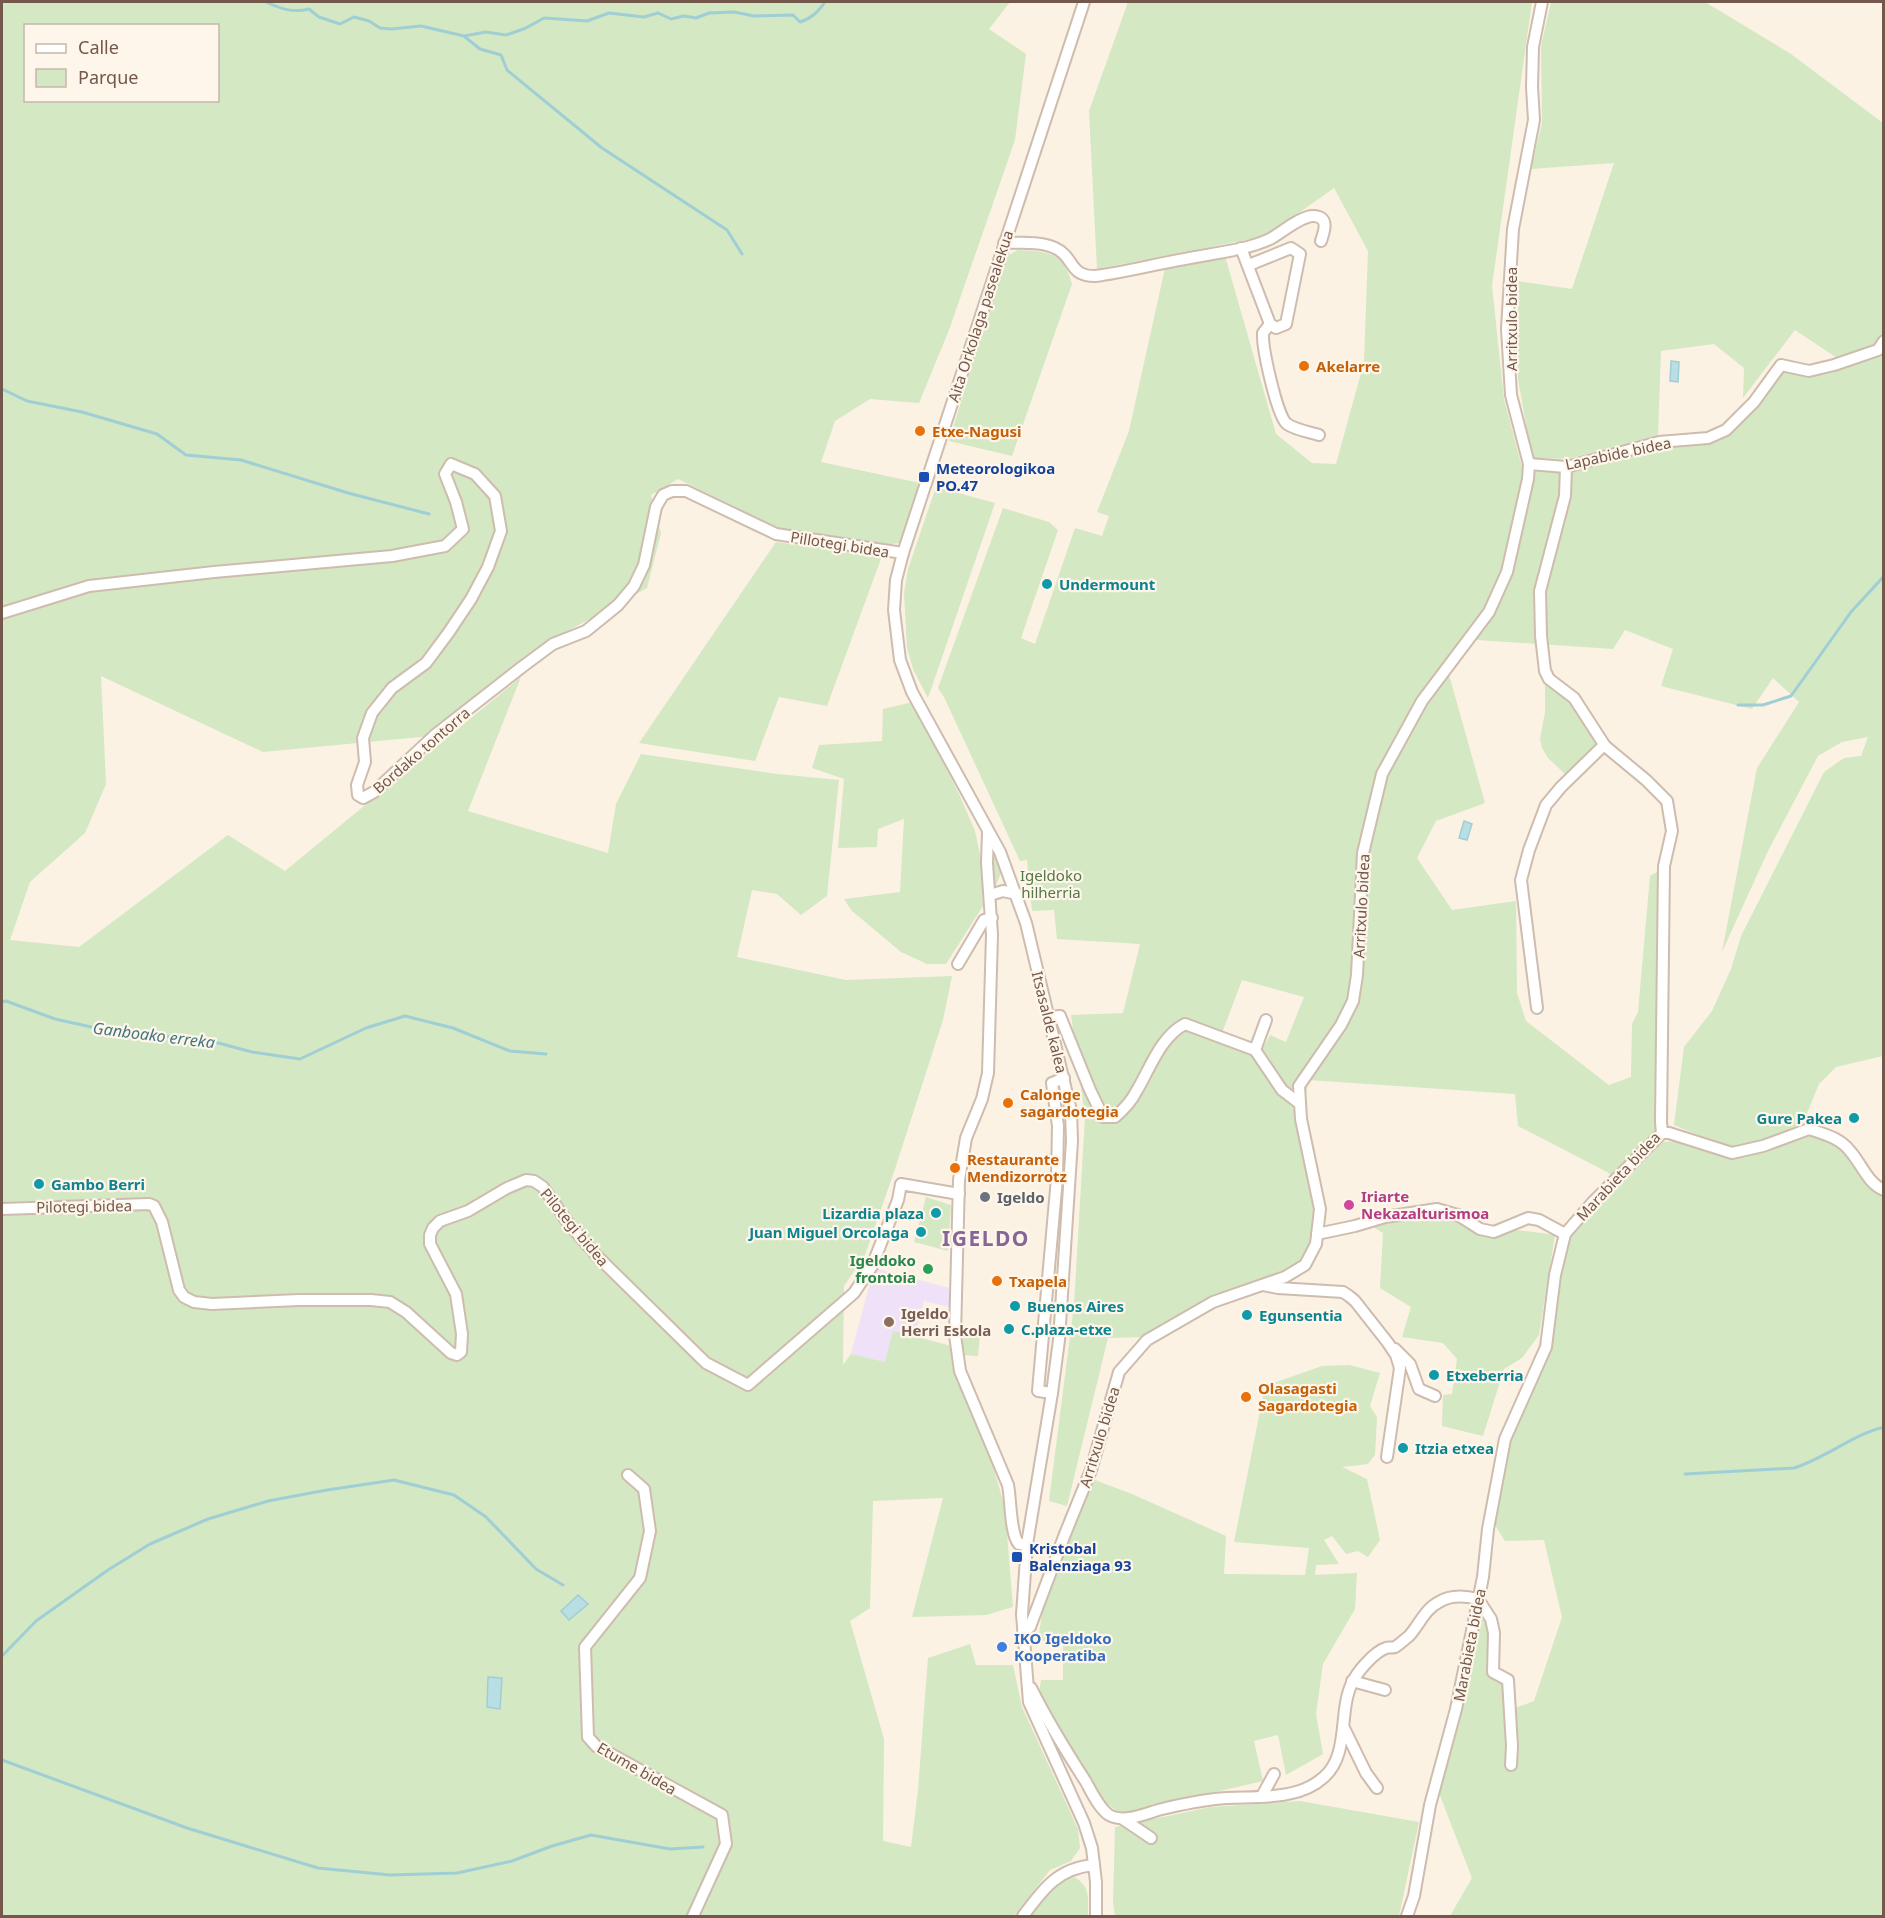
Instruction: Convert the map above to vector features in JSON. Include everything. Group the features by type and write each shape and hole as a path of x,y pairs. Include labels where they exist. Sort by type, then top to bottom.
{"street":[{"name":"Aita Orkolaga pasealekua","path":"988,828 912,692 900,660 894,610 896,580 1084,2"},
{"name":"Arritxulo bidea","path":"1023,1633 1030,1627 1091,1470 1119,1372 1147,1340 1213,1302 1286,1277 1305,1265 1316,1244 1320,1209 1299,1103 1299,1086 1341,1025 1353,1001 1358,975 1363,853 1382,774 1422,701 1489,612 1507,572 1528,479 1528,464 1511,395 1508,329 1513,229 1534,120 1533,47 1542,2"},
{"path":"1004,243 1055,247 1062,252 1077,273 1084,276 1108,275 1241,248 1269,239 1306,218 1314,216 1321,218 1325,223 1322,241"},
{"path":"1241,248 1270,324 1276,328 1286,324 1300,254 1291,248 1248,266"},
{"path":"1270,324 1263,333 1265,358 1283,420 1294,427 1319,435"},
{"name":"Lapabide bidea","path":"1528,464 1566,467 1659,442 1708,438 1726,430 1754,402 1781,365 1809,370 1834,365 1878,350 1884,341"},
{"name":"Bordako tontorra","path":"2,613 89,586 392,556 445,546 463,529 456,501 445,474 451,464 475,474 495,496 501,531 488,567 449,632 426,663 392,688 372,713 363,738 365,762 357,785 358,795 363,798 374,792 435,735 522,667 553,644 586,631 618,604 634,586 644,565 656,507 663,495 672,491 686,491 776,534"},
{"name":"Marabieta bidea","path":"1407,1917 1430,1805 1456,1709 1483,1577 1488,1529 1505,1439 1545,1347 1555,1275 1565,1234 1592,1203 1662,1133 1664,866 1672,831 1667,801 1605,746 1574,698 1549,679 1545,671 1541,636 1540,591 1565,496 1566,467"},
{"name":"Pillotegi bidea","path":"776,534 903,554"},
{"path":"1537,1008 1521,880 1546,805 1571,776 1600,748 1605,746"},
{"path":"988,828 987,863 992,918 988,1073 982,1099 966,1138 959,1194 955,1306 957,1354 960,1371 1008,1485 1012,1533 1018,1544 1027,1544"},
{"name":"Itsasalde kalea","path":"988,828 1017,894 1026,923 1071,1111 1072,1141 1059,1340 1027,1544 1022,1609 1029,1702 1084,1822 1092,1848 1096,1917"},
{"path":"990,895 1003,891 1017,894"},
{"path":"958,964 984,920 992,918"},
{"path":"1049,1017 1060,1016 1103,1117 1116,1117 1125,1108 1168,1037 1185,1024 1255,1050 1282,1090 1299,1103"},
{"path":"1255,1050 1266,1020"},
{"path":"1052,1393 1038,1391 1057,1178 1058,1126 1052,1083 1064,1078"},
{"path":"1662,1133 1669,1133 1732,1153 1763,1146 1809,1129 1836,1139 1850,1150 1863,1171 1879,1189 1884,1191"},
{"name":"Pilotegi bidea","path":"2,1209 149,1204 154,1206 162,1221 179,1290 184,1297 194,1302 212,1304 299,1300 371,1300 390,1302 406,1312 457,1356 462,1343 456,1294 429,1244 430,1234 440,1221 468,1211 507,1188 526,1180 534,1181 543,1187 568,1223 597,1256 706,1363 748,1385 854,1293 872,1266 898,1200 901,1184 959,1194"},
{"path":"1317,1234 1385,1217 1437,1209 1458,1215 1480,1229 1494,1232 1528,1218 1539,1220 1565,1234"},
{"path":"1263,1285 1343,1292 1355,1301 1388,1343 1396,1355 1400,1368 1387,1456"},
{"path":"1388,1343 1410,1364 1419,1389 1435,1395"},
{"name":"Etume bidea","path":"628,1475 644,1489 650,1531 640,1578 585,1647 588,1737 596,1746 722,1815 726,1844 693,1917"},
{"path":"1123,1819 1213,1799 1305,1790 1316,1784 1327,1775 1340,1748 1346,1696 1366,1662 1385,1648 1394,1647 1401,1642 1410,1635 1426,1613 1438,1602 1450,1597 1468,1596 1478,1599 1491,1619 1494,1633 1493,1672 1508,1680 1511,1764"},
{"path":"1353,1681 1385,1690"},
{"path":"1028,1682 1071,1759 1100,1804 1112,1817 1123,1819 1151,1838"},
{"path":"1343,1726 1366,1773 1377,1788"},
{"path":"1262,1796 1274,1774"},
{"path":"1023,1917 1046,1886 1056,1878 1080,1866 1094,1865"},
{"path":"1096,1902 1104,1917"}],"shaded area":[{"name":"Igeldo Herri Eskola","path":"874,1268 949,1288 949,1307 924,1301 915,1336 951,1346 956,1379 851,1354"}],"green space":[{"path":"2,2 1010,2 989,29 1026,54 1015,140 949,330 919,403 870,399 835,421 821,462 920,483 900,543 874,546 806,536 780,529 678,479 651,495 661,533 647,588 551,640 431,736 263,752 101,676 106,784 85,833 30,882 10,940 79,947 228,835 285,871 521,677 468,811 608,853 616,804 641,754 777,774 839,780 827,896 801,915 777,894 752,890 737,957 846,980 952,976 943,1020 895,1169 865,1255 844,1286 843,1365 851,1354 885,1362 893,1331 951,1346 956,1379 983,1431 1005,1508 1013,1607 986,1615 912,1617 943,1498 873,1501 870,1608 850,1621 884,1739 883,1841 911,1847 918,1790 928,1658 970,1644 976,1665 1013,1665 1022,1707 1078,1829 1080,1848 1071,1861 1050,1870 1014,1916 2,1916"},
{"name":"Igeldoko hilherria","path":"1128,2 1532,2 1492,286 1504,399 1523,471 1573,472 1660,448 1718,441 1759,404 1782,372 1823,375 1883,356 1883,1056 1836,1067 1819,1084 1803,1123 1762,1141 1729,1148 1674,1125 1684,1047 1712,1011 1731,969 1741,936 1824,772 1844,758 1861,756 1868,737 1842,742 1818,756 1768,851 1722,952 1757,768 1799,702 1773,678 1752,709 1661,686 1673,649 1625,630 1613,649 1462,639 1446,664 1485,803 1436,821 1417,858 1452,910 1516,901 1517,993 1526,1021 1609,1085 1631,1077 1632,1024 1638,1012 1650,876 1660,870 1657,1131 1613,1177 1518,1126 1515,1094 1308,1080 1300,1137 1316,1209 1311,1241 1300,1260 1282,1271 1206,1300 1144,1337 1108,1338 1067,1506 1049,1501 1074,1305 1085,1117 1071,1015 1123,1013 1140,944 1057,939 1054,910 1032,911 1027,860 1020,861 938,688 1003,508 1049,522 1058,530 1021,638 1035,644 1075,528 1102,536 1109,516 1097,512 1129,431 1165,268 1225,256 1276,434 1312,463 1336,464 1364,362 1368,251 1334,188 1266,236 1097,269 1089,111","holes":["1242,980 1304,997 1286,1042 1270,1035 1262,1050 1222,1033"]},
{"path":"1551,2 1705,2 1791,54 1883,123 1884,331 1874,347 1837,358 1795,330 1743,398 1744,368 1714,344 1661,351 1658,435 1567,459 1532,458 1518,379 1518,281 1572,289 1614,163 1531,169 1542,123 1541,46"},
{"path":"1018,250 1053,255 1064,265 1072,284 1012,456 949,441 1005,257"},
{"path":"936,487 995,503 928,698 913,669 907,648 904,593 908,569"},
{"path":"776,542 882,556 827,706 779,697 755,761 639,743"},
{"path":"1545,680 1572,703 1584,718 1598,745 1566,775 1548,758 1540,739 1545,712"},
{"path":"913,702 959,794 975,831 981,859 983,906 946,964 927,964 901,952 852,911 844,899 900,892 904,819 878,829 877,847 838,848 844,779 812,768 819,745 882,741 883,709"},
{"path":"991,849 1001,873 992,891"},
{"path":"1801,1136 1830,1142 1840,1149 1872,1187 1883,1196 1883,1916 1450,1916 1472,1878 1439,1793 1479,1610 1490,1635 1489,1675 1504,1684 1515,1708 1534,1701 1562,1617 1544,1540 1505,1541 1491,1519 1507,1440 1547,1348 1569,1237 1663,1142 1677,1141 1732,1159 1767,1152"},
{"path":"926,1197 951,1205 948,1251 914,1242"},
{"path":"1431,1213 1455,1217 1488,1238 1510,1229 1555,1235 1539,1335 1522,1358 1504,1369 1483,1436 1442,1426 1443,1395 1452,1394 1457,1359 1443,1343 1402,1337 1411,1307 1380,1288 1383,1233 1370,1225"},
{"path":"963,1334 980,1336 978,1356 962,1355"},
{"path":"1349,1365 1380,1373 1370,1406 1377,1417 1375,1455 1368,1464 1342,1467 1367,1479 1380,1540 1368,1557 1358,1551 1346,1554 1332,1536 1324,1540 1339,1564 1316,1565 1315,1575 1357,1573 1355,1609 1323,1664 1316,1714 1323,1754 1286,1775 1278,1735 1254,1741 1263,1781 1121,1814 1105,1802 1080,1766 1039,1693 1041,1680 1063,1680 1063,1643 1038,1640 1044,1601 1092,1479 1132,1494 1226,1536 1224,1574 1305,1575 1309,1548 1234,1542 1265,1386 1322,1366"},
{"path":"1300,1801 1419,1822 1399,1916 1115,1916 1113,1903 1115,1827 1211,1807"},
{"path":"1072,1876 1083,1884 1087,1893 1088,1916 1030,1916 1053,1886"}],"water":[{"path":"1671,361 1679,362 1678,382 1670,381"},
{"path":"1464,821 1472,824 1467,840 1459,838"},
{"path":"578,1595 588,1604 569,1620 561,1611"},
{"path":"488,1677 502,1678 500,1709 487,1707"}],"waterway":[{"path":"266,2 287,10 309,9 319,17 340,24 354,17 369,21 380,28 421,26 464,36 486,32 506,35 544,18 587,21 609,13 644,17 658,13 671,19 734,12 754,16 793,15 800,22 808,19 825,2"},
{"path":"465,37 480,49 501,55 507,70 602,148 727,230 742,254"},
{"path":"2,389 27,401 82,412 157,434 186,455 241,460 348,493 429,514"},
{"path":"1738,705 1763,705 1791,696 1851,612 1884,576"},
{"name":"Ganboako erreka","path":"2,1002 6,1001 55,1019 114,1032 207,1040 252,1052 300,1059 366,1028 405,1016 453,1028 510,1051 546,1054"},
{"path":"1685,1474 1794,1468 1861,1435 1884,1427"},
{"path":"2,1656 36,1621 108,1570 150,1544 208,1519 268,1501 394,1480 454,1495 486,1517 536,1569 563,1585"},
{"path":"2,1760 187,1828 318,1868 390,1875 457,1873 512,1861 591,1835 670,1849 703,1847"}],"place":[{"name":"Akelarre","path":"1304,366"},
{"name":"Etxe-Nagusi","path":"920,431"},
{"name":"Meteorologikoa PO.47","path":"924,477"},
{"name":"Undermount","path":"1047,584"},
{"name":"Calonge sagardotegia","path":"1008,1103"},
{"name":"Gure Pakea","path":"1854,1118"},
{"name":"Restaurante Mendizorrotz","path":"955,1168"},
{"name":"Gambo Berri","path":"39,1184"},
{"name":"Igeldo","path":"985,1197"},
{"name":"Iriarte Nekazalturismoa","path":"1349,1205"},
{"name":"Lizardia plaza","path":"936,1213"},
{"name":"Juan Miguel Orcolaga","path":"921,1232"},
{"name":"Igeldoko frontoia","path":"928,1269"},
{"name":"Txapela","path":"997,1281"},
{"name":"Buenos Aires","path":"1015,1306"},
{"name":"Egunsentia","path":"1247,1315"},
{"name":"Igeldo Herri Eskola","path":"889,1322"},
{"name":"C.plaza-etxe","path":"1009,1329"},
{"name":"Etxeberria","path":"1434,1375"},
{"name":"Olasagasti Sagardotegia","path":"1246,1397"},
{"name":"Itzia etxea","path":"1403,1448"},
{"name":"Kristobal Balenziaga 93","path":"1017,1557"},
{"name":"IKO Igeldoko Kooperatiba","path":"1002,1647"}],"district":[{"name":"IGELDO","path":"986,1238"}]}
